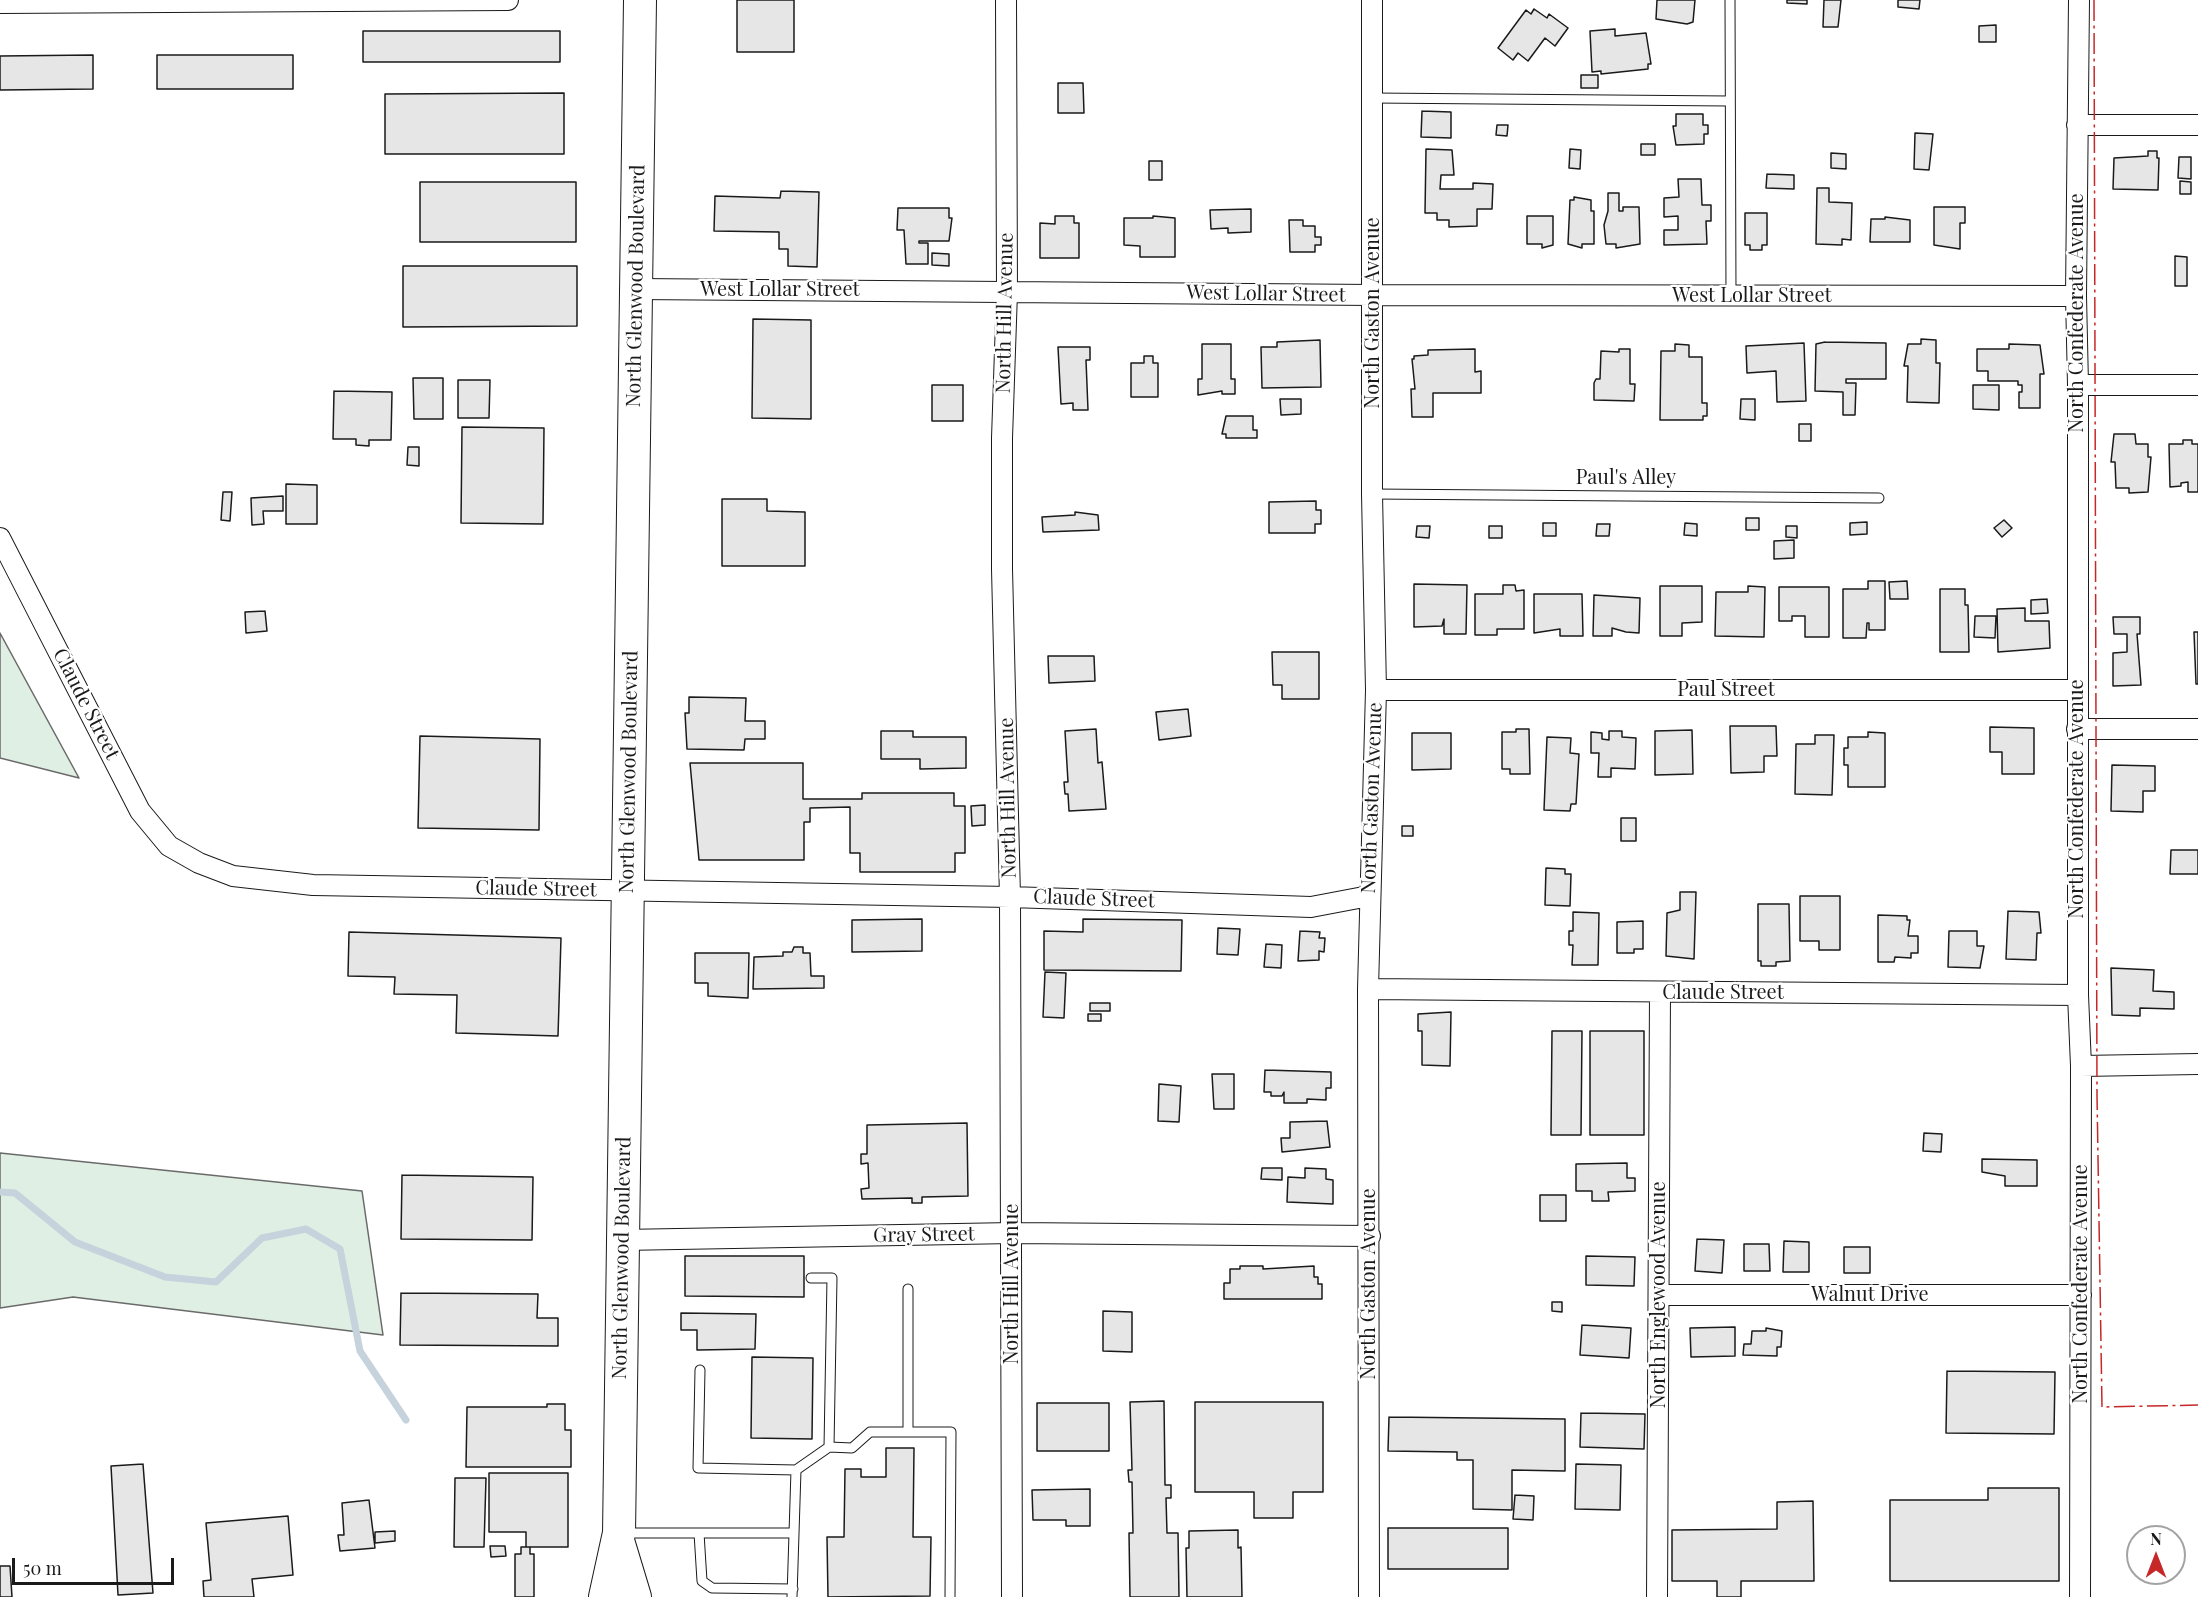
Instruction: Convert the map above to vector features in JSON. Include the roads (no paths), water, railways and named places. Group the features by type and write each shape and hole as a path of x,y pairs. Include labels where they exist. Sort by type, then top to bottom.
{"main road":[{"name":"North Glenwood Boulevard","path":"605,1597 619,1538 640,0"},
{"name":"North Glenwood Boulevard","path":"619,1538 635,1597"}],"street":[{"path":"0,3 508,0"},
{"name":"North Hill Avenue","path":"1006,0 1007,292 1002,438 1002,569 1010,897 1013,1233 1012,1597"},
{"name":"North Gaston Avenue","path":"1369,1597 1368,989 1376,690 1372,494 1372,0"},
{"name":"North Confederate Avenue","path":"2079,0 2076,125 2078,385 2076,690 2078,995 2081,1066 2080,1597"},
{"path":"2076,125 2198,125"},
{"name":"West Lollar Street","path":"636,289 1373,295 2076,296"},
{"path":"2078,385 2198,385"},
{"name":"Claude Street","path":"0,538 140,811 169,846 199,863 233,876 313,885 1010,897 1311,907 1369,896"},
{"name":"Paul Street","path":"1376,690 2076,690"},
{"path":"2077,729 2198,729"},
{"name":"Claude Street","path":"1368,989 2078,995"},
{"name":"North Englewood Avenue","path":"1657,1597 1660,993"},
{"path":"2081,1066 2198,1064"},
{"name":"Gray Street","path":"622,1240 1013,1233 1370,1236"},
{"name":"Walnut Drive","path":"1659,1295 2081,1295"}],"lane":[{"path":"1730,0 1731,296"},
{"path":"1372,98 1729,101"},
{"name":"Paul's Alley","path":"1372,494 1879,498"},
{"path":"811,1278 832,1278 829,1447"},
{"path":"908,1289 908,1432"},
{"path":"700,1370 698,1468 796,1470 829,1447 852,1448 870,1432 951,1432 950,1597"},
{"path":"699,1533 702,1581 712,1588 792,1593 796,1470"},
{"path":"619,1538 699,1533 794,1533"}],"waterway":[{"path":"0,1192 15,1193 75,1242 165,1277 216,1282 262,1238 306,1229 340,1249 360,1351 406,1420"}]}
